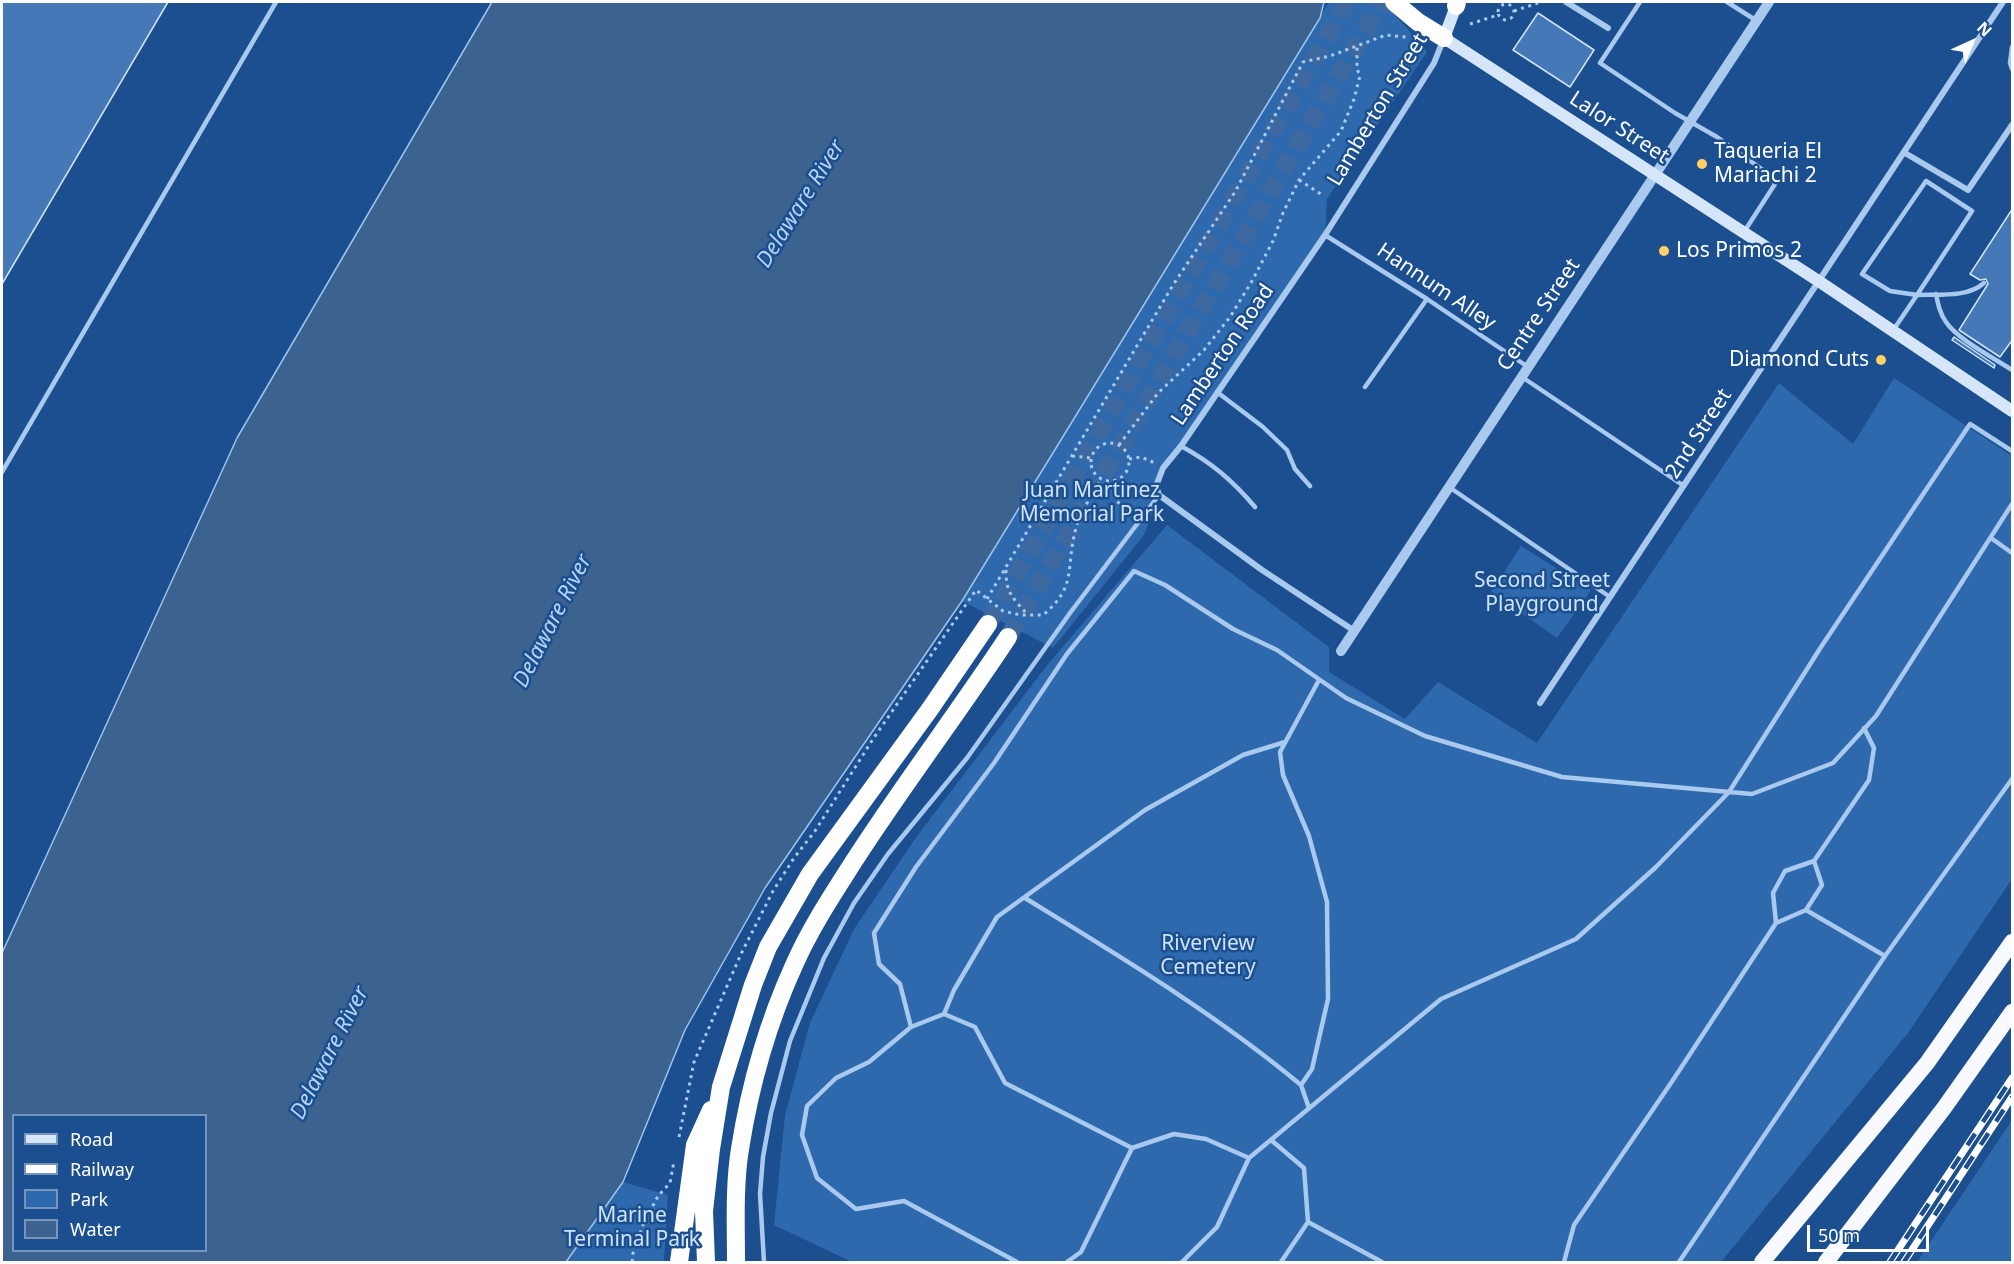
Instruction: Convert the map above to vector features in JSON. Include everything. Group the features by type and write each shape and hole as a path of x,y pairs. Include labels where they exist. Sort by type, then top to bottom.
{"highway":[{"path":"1394,2 1418,22 1444,38"},
{"path":"706,1263 704,1211 711,1149 722,1087 753,985 768,947 810,874 988,624"},
{"path":"736,1263 736,1212 740,1151 752,1088 774,1011 795,963 823,909 888,809 950,724 1008,637"},
{"path":"1762,1263 1927,1063 2013,942"},
{"path":"1826,1263 2013,1012"},
{"path":"679,1263 695,1145 722,1087"}],"main road":[{"name":"Lamberton Street","path":"1444,38 1457,3"},
{"name":"Lalor Street","path":"1444,38 1820,282 2013,411"}],"street":[{"path":"1566,2 1608,28"},
{"name":"Centre Street","path":"1341,651 1769,2"},
{"name":"2nd Street","path":"1540,703 2003,2"},
{"name":"Lamberton Street","path":"1325,235 1434,63 1444,38"},
{"path":"1905,153 1968,190 2013,125"},
{"name":"Lamberton Road","path":"1159,495 1156,486 1163,468 1325,235"},
{"path":"1159,495 1262,570 1353,630"}],"lane":[{"path":"2,472 276,2"},
{"path":"1640,2 1600,63 1717,137 1770,176 1775,184 1743,233"},
{"path":"1727,2 1757,21"},
{"path":"2013,47 2010,63 2013,69"},
{"path":"1893,331 1917,295 1972,211 1926,181 1862,274 1890,291 1917,295 1976,290 1984,283"},
{"name":"Hannum Alley","path":"1325,235 1427,299 1684,486"},
{"path":"1936,294 1938,306 1946,322 1957,333 2013,370"},
{"path":"1365,387 1427,299"},
{"path":"1217,392 1263,427 1287,450 1295,469 1310,486"},
{"path":"1182,1263 1217,1227 1249,1158 1441,999 1576,939 1656,867 1729,792 1821,647 1970,424 2013,452"},
{"path":"1180,446 1226,475 1255,507"},
{"path":"1449,486 1610,597"},
{"path":"764,1263 760,1194 763,1157 771,1113 790,1041 824,958 854,903 888,854 967,758 1070,613 1159,495"},
{"path":"911,1026 900,984 879,964 874,933 916,867 994,763 1067,654 1134,571 1165,585 1233,628 1276,650 1346,698 1425,736 1562,777 1752,794 1833,763 1876,716 2013,504"},
{"path":"1990,538 2013,553"},
{"path":"1301,1085 1312,1069 1328,999 1327,902 1309,836 1283,775 1280,752 1319,680"},
{"path":"1776,923 1773,893 1785,871 1814,861 1869,780 1874,748 1864,728"},
{"path":"944,1014 954,990 997,917 1145,810 1243,755 1285,742"},
{"path":"1678,1263 1885,957 2013,779"},
{"path":"1564,1263 1574,1225 1776,923 1806,910 1822,885 1814,861"},
{"path":"1025,898 1116,954 1257,1048 1301,1085 1309,1108"},
{"path":"1806,910 1885,957"},
{"path":"1017,1263 904,1201 856,1209 817,1178 802,1136 807,1106 837,1078 869,1062 911,1026 944,1014 975,1027 1005,1083 1132,1148"},
{"path":"1067,1263 1081,1252 1132,1148 1174,1134 1206,1139 1249,1158"},
{"path":"1271,1140 1304,1168 1308,1222 1281,1263"},
{"path":"1308,1222 1382,1263"}],"path":[{"path":"1514,11 1541,2"},
{"path":"1498,15 1500,8 1504,5 1509,5 1514,11"},
{"path":"1498,15 1507,21 1512,18 1514,11"},
{"path":"1470,24 1498,15"},
{"path":"987,599 1173,285 1235,192 1303,62 1330,56 1386,35 1406,38"},
{"path":"1119,445 1158,393 1204,350 1230,317 1252,282 1273,241 1299,180 1341,131 1360,76 1357,69 1357,47"},
{"path":"1299,180 1324,196"},
{"path":"1107,443 1119,445 1129,459 1126,472 1116,480 1101,479 1093,470 1091,458 1097,448 1102,445 1107,443"},
{"path":"1072,456 1091,458"},
{"path":"1129,459 1141,456 1155,463"},
{"path":"678,1139 694,1062 741,954 773,891 794,858 815,831 873,739 976,590 1004,611 1020,615 1043,615 1055,606 1069,582 1076,526 1101,479"},
{"path":"1116,480 1115,499 1123,507 1141,511 1154,501"},
{"path":"1006,570 1006,588 1028,614"},
{"path":"632,1263 642,1227 658,1196 670,1183 674,1161"}],"green space":[{"name":"Juan Martinez Memorial Park","path":"1329,2 1384,2 1427,52 1327,199 1325,235 1163,468 1156,486 1159,495 1144,535 1053,648 962,601"},
{"name":"Riverview Cemetery","path":"1894,378 2012,456 2012,879 1908,1033 1721,1262 852,1262 774,1225 785,1115 810,1023 854,929 917,836 1048,664 1167,525 1329,647 1329,672 1405,719 1438,682 1537,743 1779,383 1853,444"},
{"name":"Second Street Playground","path":"1521,546 1591,590 1557,638 1491,592"},
{"path":"2012,1120 2012,1262 1917,1262"},
{"name":"Marine Terminal Park","path":"623,1182 668,1195 664,1262 566,1262"}],"water":[{"name":"Delaware River","path":"492,2 1324,2 1320,18 962,601 765,888 685,1030 623,1182 566,1262 2,1262 2,953 237,438"}],"building":[{"path":"2,2 168,2 2,284"},
{"path":"1538,13 1594,50 1570,87 1513,50"},
{"path":"2013,208 2013,339 2000,357 1959,330 1988,284 1986,279 1980,280 1970,274"},
{"path":"1954,337 1995,365 1994,368 1952,340"}],"tunnel":[{"path":"988,624 1347,2"},
{"path":"1008,637 1382,2"}],"railway":[{"path":"1890,1262 2012,1078"},
{"path":"1904,1262 2012,1097"}],"place":[{"name":"Taqueria El Mariachi 2","path":"1702,164"},
{"name":"Los Primos 2","path":"1664,251"},
{"name":"Diamond Cuts","path":"1881,360"}]}
